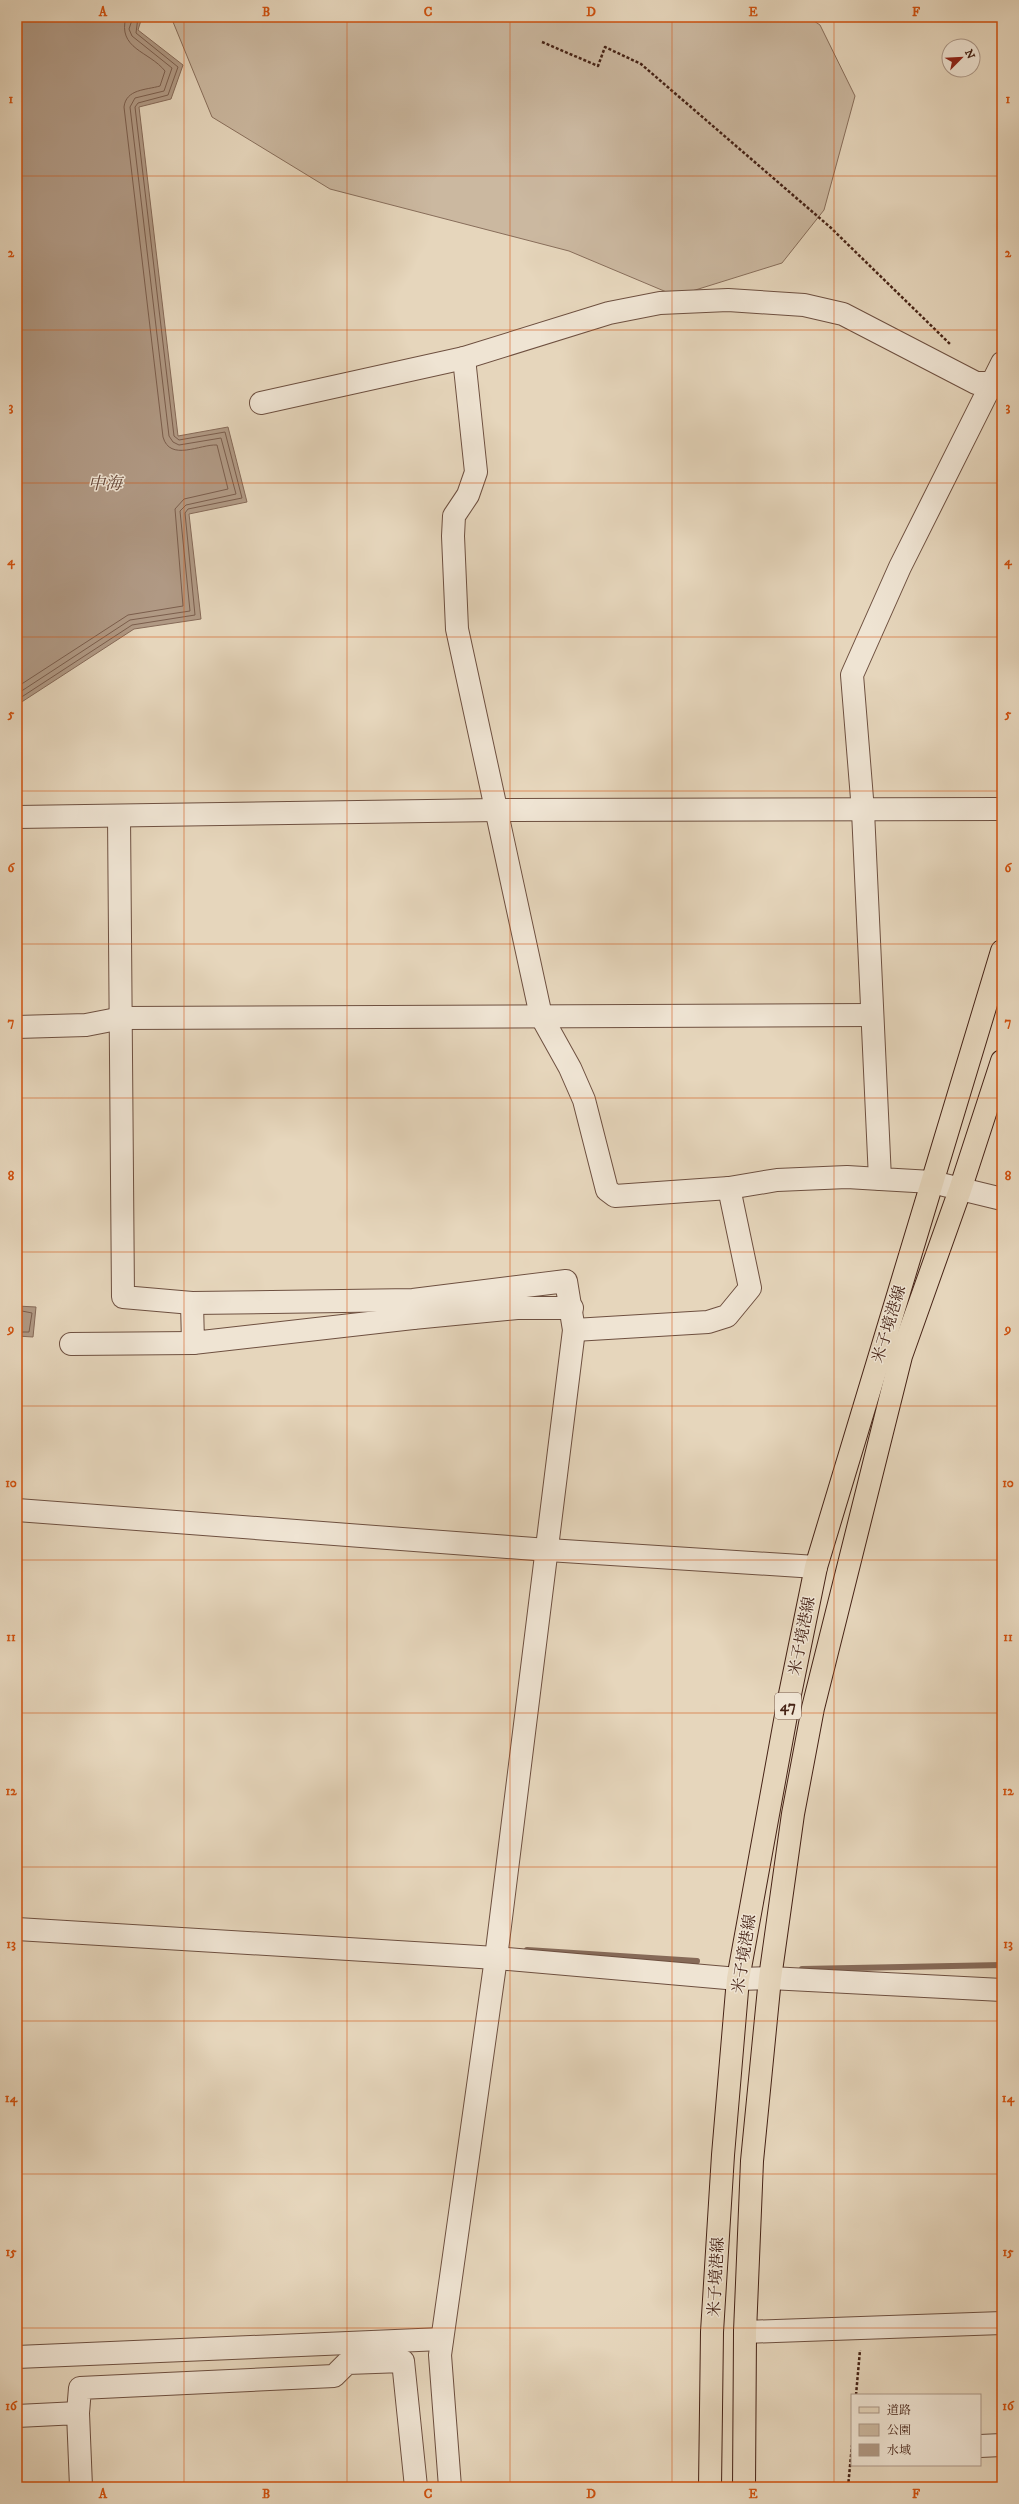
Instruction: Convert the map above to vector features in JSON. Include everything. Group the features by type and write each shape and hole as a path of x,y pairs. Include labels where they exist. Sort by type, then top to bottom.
{"main road":[{"name":"米子境港線","path":"710,2487 713,2324 723,2155 738,1979 816,1566 1002,951"},
{"name":"米子境港線","path":"744,2487 745,2332 752,2161 770,1978 793,1814 813,1708 901,1356 960,1190 1002,1061"}],"street":[{"path":"261,403 464,358 609,313 660,303 728,300 804,305 843,314 976,383 996,386"},
{"path":"464,358 476,472 468,495 454,516 453,536 457,629 541,1016 570,1068 584,1100 607,1190 615,1196 729,1188 777,1180 847,1177 932,1182 1002,1200"},
{"path":"880,1179 862,811 852,674 900,566 996,386 1002,363"},
{"path":"17,817 497,810 862,811 1002,809"},
{"path":"119,816 122,1018 123,1297 192,1303 413,1309"},
{"path":"17,1027 86,1025 122,1018 871,1015"},
{"path":"574,1330 708,1322 727,1316 750,1288 729,1188"},
{"path":"71,1344 193,1343 413,1309 566,1281 572,1308 574,1330 548,1550 496,1958 440,2355 450,2487"},
{"path":"192,1303 193,1343"},
{"path":"17,1510 548,1550 816,1566"},
{"path":"17,1928 496,1958 738,1979 770,1978 1002,1990"},
{"path":"745,2332 1002,2322"},
{"path":"17,2357 442,2338"},
{"path":"81,2487 78,2413 80,2388 334,2376 347,2363 403,2361 416,2487"},
{"path":"17,2416 78,2413"},
{"path":"981,2446 1002,2445"}],"path":[{"path":"542,42 598,66 606,47 641,64 830,227 952,346"},
{"path":"856,2394 861,2327"},
{"path":"848,2487 851,2456"}],"green space":[{"path":"171,17 808,17 820,25 855,96 824,210 782,263 676,296 569,251 330,189 212,117"}],"water":[{"name":"中海","path":"17,17 142,17 138,30 183,65 171,99 139,107 178,436 228,427 247,502 189,514 201,619 134,629 17,705"},
{"path":"17,1306 36,1307 33,1337 17,1336"}],"waterway":[{"path":"527,1950 697,1961"},
{"path":"802,1969 1002,1965"}]}
